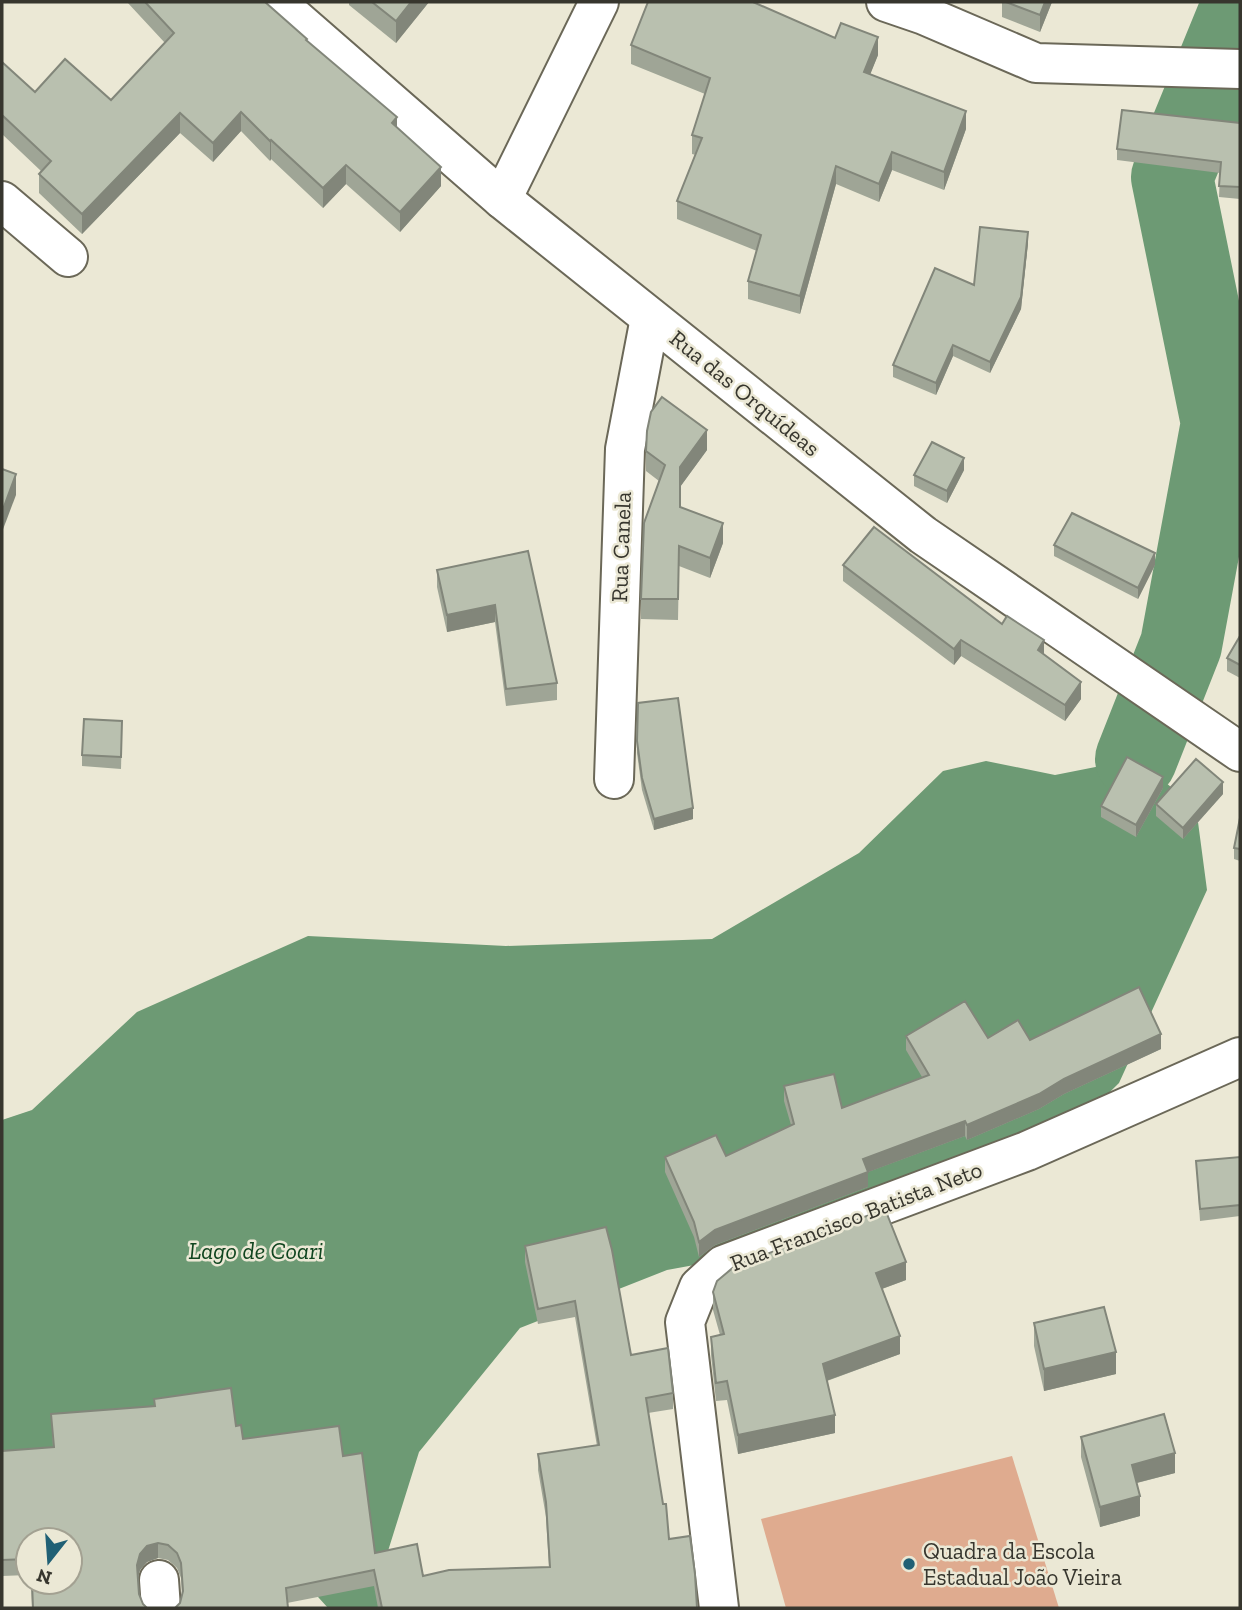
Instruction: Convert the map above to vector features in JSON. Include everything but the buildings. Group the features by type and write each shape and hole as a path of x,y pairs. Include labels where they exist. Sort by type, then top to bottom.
{"street":[{"name":"Rua das Orquídeas","path":"276,2 502,199 923,535 1240,752"},
{"path":"502,199 599,2"},
{"path":"886,2 928,8 1036,63 1240,69"},
{"path":"2,201 68,257"},
{"name":"Rua Canela","path":"614,779 625,449 650,318"},
{"name":"Rua Francisco Batista Neto","path":"719,1608 685,1322 699,1287 723,1265 1027,1151 1240,1057"}],"shaded area":[{"name":"Quadra da Escola Estadual João Vieira","path":"1012,1456 1059,1608 786,1608 761,1519"}],"water":[{"name":"Lago de Coari","path":"1136,759 1196,807 1207,890 1119,1083 1041,1160 853,1236 667,1270 520,1328 419,1452 388,1551 380,1608 328,1608 290,1566 84,1542 84,1526 14,1526 14,1539 2,1539 2,1120 32,1110 137,1012 308,936 506,946 712,939 859,853 943,771 986,761 1055,775"}],"waterway":[{"path":"1136,759 1181,645 1222,423 1172,177 1240,11"}],"place":[{"name":"Quadra da Escola Estadual João Vieira","path":"909,1564"}]}
